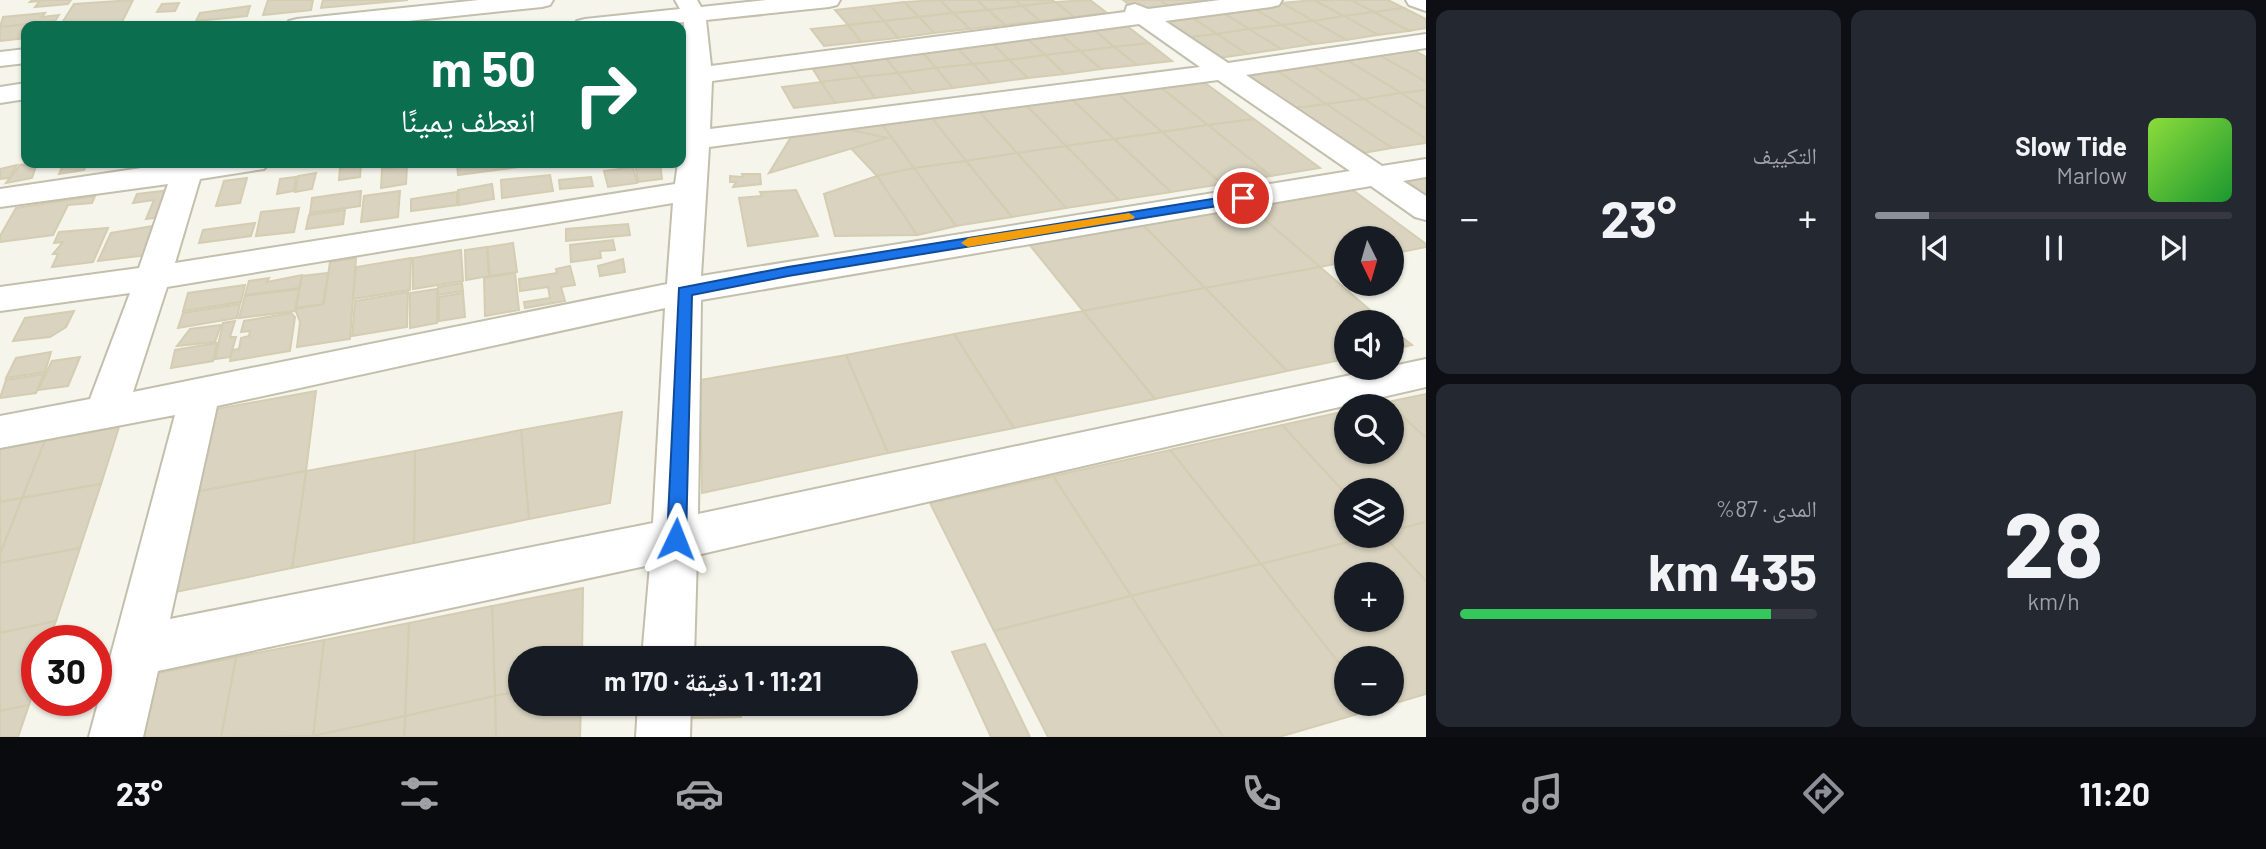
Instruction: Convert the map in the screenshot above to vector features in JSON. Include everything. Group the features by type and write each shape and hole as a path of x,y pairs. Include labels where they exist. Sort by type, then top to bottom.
{"street":[{"path":"337,21 480,3 542,0"},
{"path":"613,21 690,7 829,0"},
{"path":"1118,0 1226,71 1426,210"},
{"path":"692,93 1145,17 1271,0"},
{"path":"1417,0 1426,4"},
{"path":"669,646 676,539 684,292 694,140 692,93 698,46 690,7"},
{"path":"694,140 1226,71 1426,41"},
{"path":"0,58 21,56"},
{"path":"0,94 21,92"},
{"path":"0,198 182,168"},
{"path":"106,411 153,278 188,168"},
{"path":"0,432 200,395 788,272 1426,168"},
{"path":"0,299 153,278 691,191"},
{"path":"135,652 676,539 1426,373"},
{"path":"116,737 200,395"},
{"path":"663,737 664,716"}],"building":[{"path":"32,0 71,0 68,4 35,7 40,1 30,2"},
{"path":"133,0 122,21 63,21 74,4"},
{"path":"268,0 313,0 311,10 263,15"},
{"path":"323,0 408,0 321,8"},
{"path":"940,0 953,13 919,17 904,2"},
{"path":"940,0 977,0 988,10 953,13"},
{"path":"977,0 1015,0 1022,6 988,10"},
{"path":"1015,0 1052,0 1055,2 1022,6"},
{"path":"1090,0 1107,13 1074,17 1055,2"},
{"path":"1123,0 1160,0 1170,7 1138,11"},
{"path":"1160,0 1201,0 1201,2 1170,7"},
{"path":"1314,0 1344,16 1313,21 1282,3"},
{"path":"1314,0 1351,0 1374,12 1344,16"},
{"path":"1351,0 1388,0 1404,8 1374,12"},
{"path":"904,2 919,17 884,21 870,6"},
{"path":"1055,2 1074,17 1040,21 1022,6"},
{"path":"179,3 175,11 157,12 162,4"},
{"path":"1282,3 1313,21 1282,25 1251,7"},
{"path":"250,6 247,16 196,21 200,13"},
{"path":"870,6 884,21 848,25 835,10"},
{"path":"1022,6 1040,21 1005,25 988,10"},
{"path":"1251,7 1282,25 1249,29 1220,11"},
{"path":"1404,8 1426,19 1426,28 1409,31 1374,12"},
{"path":"988,10 1005,25 970,29 953,13"},
{"path":"1220,11 1249,29 1217,34 1188,15"},
{"path":"1374,12 1409,31 1378,35 1344,16"},
{"path":"45,13 42,17 59,15 55,21 21,21 21,25 0,27 3,17"},
{"path":"953,13 970,29 934,33 919,17"},
{"path":"1188,15 1217,34 1183,38 1156,19"},
{"path":"1344,16 1378,35 1346,40 1313,21"},
{"path":"919,17 934,33 898,38 884,21"},
{"path":"884,21 898,38 861,42 848,25"},
{"path":"1313,21 1346,40 1314,44 1282,25"},
{"path":"21,25 21,39 0,41 0,27"},
{"path":"848,25 861,42 824,46 811,29"},
{"path":"1282,25 1314,44 1281,49 1249,29"},
{"path":"1127,26 1149,43 1114,47 1094,30"},
{"path":"1249,29 1281,49 1247,54 1217,34"},
{"path":"1094,30 1114,47 1080,51 1060,34"},
{"path":"1060,34 1080,51 1045,55 1026,38"},
{"path":"1217,34 1247,54 1213,59 1183,38"},
{"path":"1026,38 1045,55 1009,60 991,42"},
{"path":"991,42 1009,60 973,64 955,46"},
{"path":"1149,43 1172,61 1137,65 1114,47"},
{"path":"955,46 973,64 936,68 920,50"},
{"path":"1114,47 1137,65 1101,69 1080,51"},
{"path":"1408,47 1426,57 1426,82 1374,52"},
{"path":"920,50 936,68 898,73 883,55"},
{"path":"1080,51 1101,69 1065,74 1045,55"},
{"path":"1374,52 1426,82 1426,90 1401,93 1340,56"},
{"path":"883,55 898,73 860,77 846,59"},
{"path":"1045,55 1065,74 1028,78 1009,60"},
{"path":"1340,56 1401,93 1364,99 1305,61"},
{"path":"846,59 860,77 821,82 809,63"},
{"path":"1009,60 1028,78 991,83 973,64"},
{"path":"1305,61 1364,99 1326,104 1269,65"},
{"path":"973,64 991,83 953,88 936,68"},
{"path":"1269,65 1326,104 1288,109 1233,70"},
{"path":"936,68 953,88 914,93 898,73"},
{"path":"898,73 914,93 875,98 860,77"},
{"path":"860,77 875,98 835,103 821,82"},
{"path":"1197,77 1254,119 1208,125 1154,82"},
{"path":"821,82 835,103 794,108 782,87"},
{"path":"1154,82 1208,125 1162,132 1111,88"},
{"path":"1111,88 1162,132 1114,139 1066,94"},
{"path":"1426,90 1426,109 1401,93"},
{"path":"1401,93 1426,109 1426,139 1364,99"},
{"path":"1066,94 1114,139 1066,146 1021,100"},
{"path":"1364,99 1426,139 1426,143 1392,148 1326,104"},
{"path":"1021,100 1066,146 1017,153 974,106"},
{"path":"1326,104 1392,148 1352,155 1288,109"},
{"path":"974,106 1017,153 966,161 927,112"},
{"path":"927,112 966,161 914,168 878,119"},
{"path":"878,119 914,168 877,176 829,125"},
{"path":"1254,119 1320,168 1271,176 1208,125"},
{"path":"829,125 887,138 769,173 791,137"},
{"path":"1208,125 1271,176 1222,184 1162,132"},
{"path":"1162,132 1222,184 1171,192 1114,139"},
{"path":"1114,139 1171,192 1119,200 1066,146"},
{"path":"1066,146 1119,200 1066,208 1017,153"},
{"path":"1017,153 1066,208 1012,217 966,161"},
{"path":"966,161 1012,217 956,226 914,168"},
{"path":"17,165 9,178 0,179 0,169"},
{"path":"20,165 21,168 35,168 32,178 6,183"},
{"path":"62,168 85,168 84,170 59,174"},
{"path":"340,168 361,168 360,177 339,180"},
{"path":"407,168 406,184 381,188 382,169"},
{"path":"457,168 503,168 503,169 458,175"},
{"path":"633,168 637,183 608,187 604,171"},
{"path":"636,168 661,168 662,179 638,182"},
{"path":"914,168 956,226 917,235 877,176"},
{"path":"316,173 312,189 295,192 298,176"},
{"path":"742,174 760,174 761,184 733,187 736,182 730,182 730,176 743,177"},
{"path":"550,175 553,191 502,198 501,180"},
{"path":"877,176 917,235 835,236 824,194"},
{"path":"1426,176 1426,195 1405,180"},
{"path":"296,177 294,191 277,194 280,179"},
{"path":"591,177 593,186 560,189 559,180"},
{"path":"247,178 240,203 216,206 224,181"},
{"path":"492,184 494,199 459,205 458,190"},
{"path":"1346,185 1402,226 1334,226 1334,264 1320,267 1244,202"},
{"path":"179,189 169,216 146,219 154,200 133,203 137,194"},
{"path":"796,190 818,236 748,246 739,198 762,196 760,192"},
{"path":"361,191 360,206 310,213 312,198"},
{"path":"400,191 398,217 361,222 364,196"},
{"path":"457,192 457,205 411,211 411,199"},
{"path":"95,196 92,203 68,205 53,235 0,242 0,236 16,208"},
{"path":"1244,202 1320,267 1205,288 1137,219"},
{"path":"299,208 294,232 256,236 261,212"},
{"path":"345,210 343,224 306,229 309,215"},
{"path":"1137,219 1205,288 1083,311 1024,238"},
{"path":"255,223 251,236 199,243 203,230"},
{"path":"628,224 630,235 566,241 566,229"},
{"path":"159,225 155,254 98,261 111,233"},
{"path":"108,228 93,262 52,267 58,254 53,254 63,242 54,243 59,232"},
{"path":"1404,228 1426,244 1426,247 1404,251"},
{"path":"613,240 615,250 600,251 601,258 571,262 570,245"},
{"path":"513,243 517,272 490,276 487,247"},
{"path":"487,247 489,276 466,280 465,250"},
{"path":"461,250 463,281 413,289 413,258"},
{"path":"356,258 350,339 297,347 300,322 295,309 324,304 330,262"},
{"path":"411,258 410,290 353,299 356,267"},
{"path":"623,259 625,272 600,276 598,266"},
{"path":"570,266 575,285 561,287 565,301 525,308 524,302 550,298 548,287 520,291 519,279 557,273 556,269"},
{"path":"1320,267 1334,279 1334,296 1354,296 1370,310 1334,310 1334,361 1287,371 1205,288"},
{"path":"328,273 323,304 296,308 302,276"},
{"path":"515,273 519,310 485,316 484,278"},
{"path":"302,275 299,288 245,295 249,281 269,278 267,282"},
{"path":"462,283 463,291 438,295 438,287"},
{"path":"245,285 241,302 183,311 188,293"},
{"path":"1205,288 1287,371 1155,399 1083,311"},
{"path":"299,289 295,311 239,318 245,296"},
{"path":"437,289 437,323 410,328 410,293"},
{"path":"408,292 407,327 352,336 355,301"},
{"path":"463,293 465,317 439,321 439,297"},
{"path":"240,304 237,318 178,328 183,313"},
{"path":"74,311 66,327 50,337 13,341 25,318"},
{"path":"1083,311 1155,399 1014,428 954,334"},
{"path":"291,313 295,317 290,351 230,361 232,350 239,349 241,338 249,336 250,331 241,332 244,321"},
{"path":"235,321 230,337 236,337 230,357 215,359 223,323"},
{"path":"221,325 215,342 177,346 190,329"},
{"path":"954,334 1014,428 888,453 846,355"},
{"path":"1404,339 1412,345 1404,347"},
{"path":"217,343 213,361 171,368 175,350"},
{"path":"51,352 45,372 6,378 16,358"},
{"path":"846,355 888,453 702,493 700,380"},
{"path":"80,357 68,386 38,390 52,361"},
{"path":"44,374 36,393 0,398 6,380"},
{"path":"316,391 306,471 190,493 211,410"},
{"path":"1426,394 1426,438 1404,418 1404,399"},
{"path":"622,412 610,503 529,519 521,430"},
{"path":"1334,414 1334,464 1404,464 1404,418 1426,438 1426,522 1404,528 1404,478 1334,478 1334,481 1282,425"},
{"path":"1282,425 1334,481 1334,546 1261,564 1170,450"},
{"path":"119,427 101,484 22,498 45,440"},
{"path":"521,430 529,519 414,543 415,451"},
{"path":"45,440 22,498 0,502 0,448"},
{"path":"1170,450 1261,564 1131,596 1053,476"},
{"path":"415,451 414,543 292,568 306,471"},
{"path":"306,471 292,568 166,594 190,493"},
{"path":"1053,476 1131,596 994,631 930,503"},
{"path":"101,484 80,548 0,563 0,554 22,498"},
{"path":"22,498 0,554 0,502"},
{"path":"1426,522 1426,581 1395,548 1404,548 1404,528"},
{"path":"1334,546 1334,548 1395,548 1426,581 1426,694 1404,700 1404,646 1334,646 1334,657 1261,564"},
{"path":"80,548 56,621 21,625 21,628 0,633 0,563"},
{"path":"1261,564 1334,657 1334,716 1351,716 1279,737 1223,737 1131,596"},
{"path":"583,588 582,646 508,646 508,693 495,696 492,606"},
{"path":"1131,596 1223,737 1048,737 994,631"},
{"path":"492,606 495,696 405,716 409,623"},
{"path":"56,621 55,625 37,625"},
{"path":"409,623 405,716 313,736 324,640"},
{"path":"21,628 21,707 0,711 0,633"},
{"path":"324,640 313,736 221,737 236,657"},
{"path":"985,644 1030,737 991,737 952,652"},
{"path":"236,657 221,737 128,737 145,676"},
{"path":"508,693 508,716 581,716 580,737 496,737 495,696"},
{"path":"495,696 496,737 404,737 405,716"},
{"path":"21,707 21,716 25,716 18,737 0,737 0,711"},
{"path":"405,716 404,737 313,737 313,736"},
{"path":"693,716 741,717 693,718"}],"slow traffic":[{"path":"968,243 1129,217"}],"route":[{"path":"676,539 684,292 788,272 1243,198"}]}
